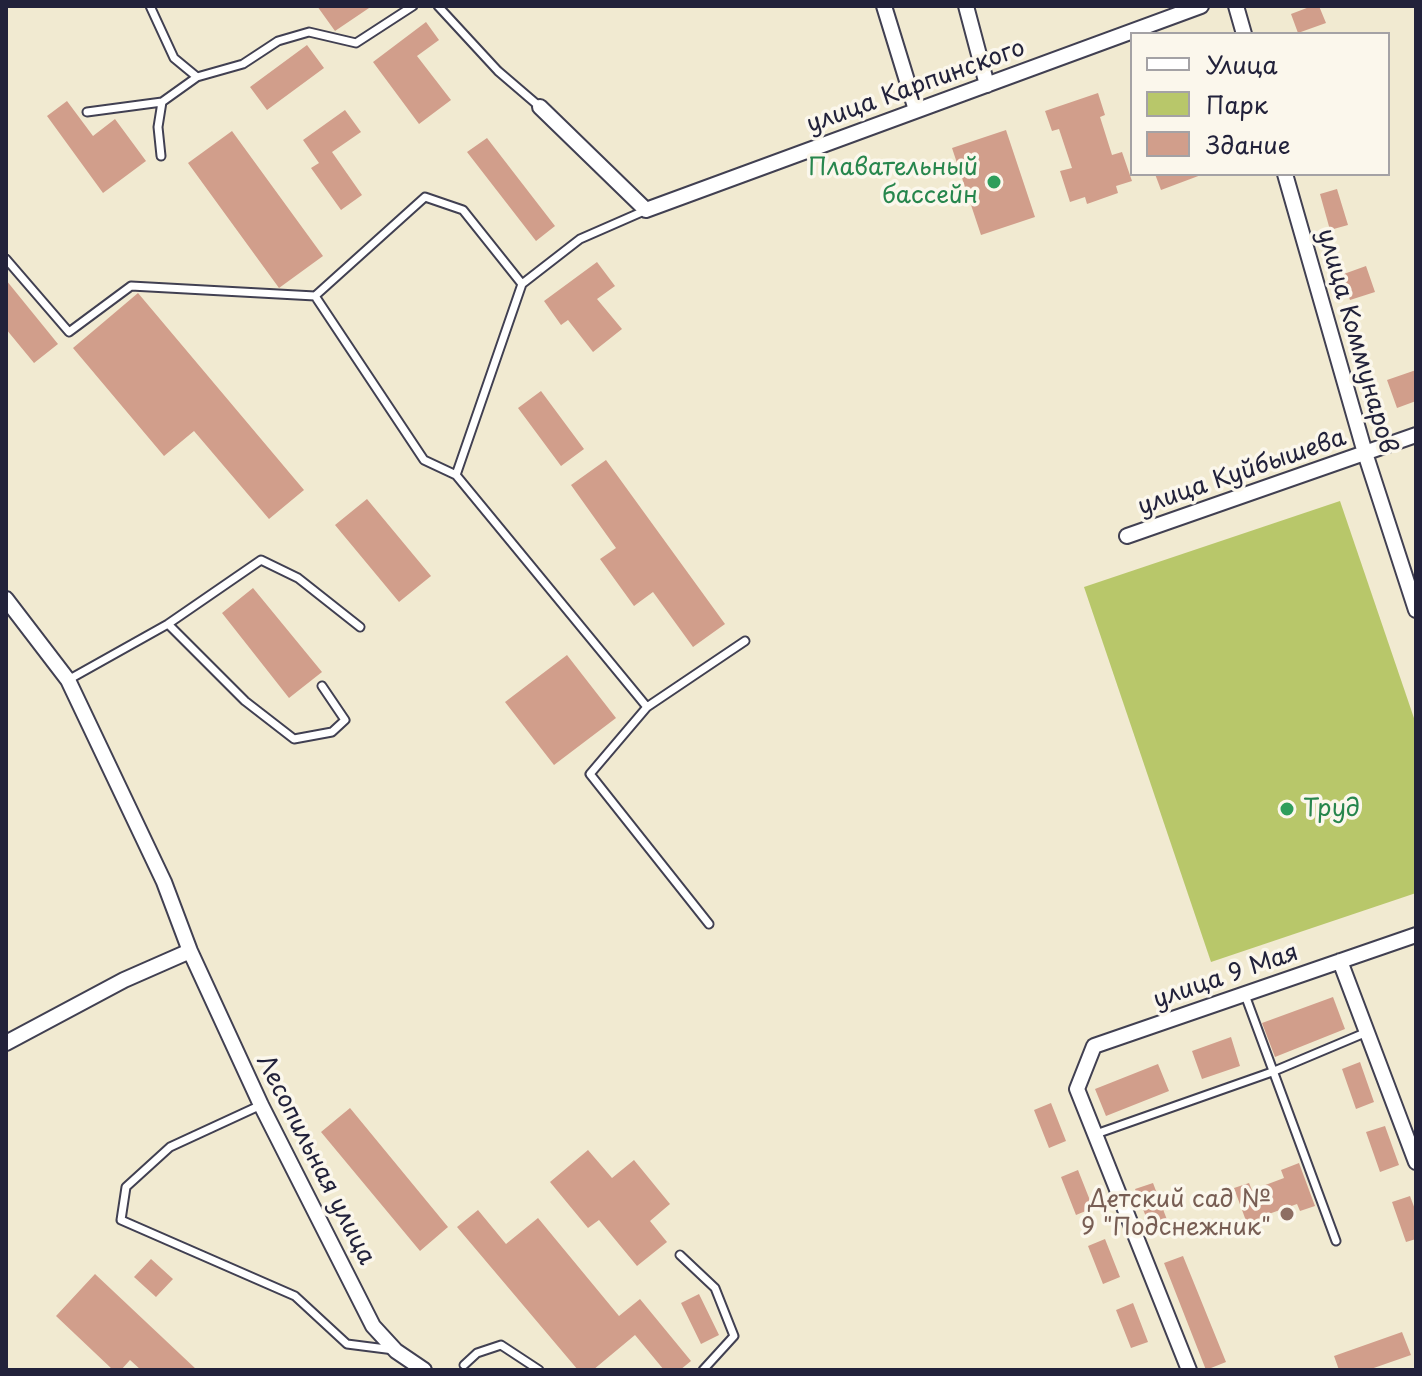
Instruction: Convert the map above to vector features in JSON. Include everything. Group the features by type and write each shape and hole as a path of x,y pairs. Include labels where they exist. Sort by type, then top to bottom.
{"street":[{"path":"884,6 916,110"},
{"path":"966,6 987,85"},
{"name":"улица Карпинского","path":"646,210 987,85 1173,11 1201,6"},
{"path":"1236,6 1243,32"},
{"path":"540,107 646,210"},
{"name":"улица Коммунаров","path":"1286,176 1365,453 1416,610"},
{"name":"улица Куйбышева","path":"1127,536 1416,435"},
{"name":"Лесопильная улица","path":"6,599 68,680 164,882 190,951 261,1105 373,1326 396,1351 424,1370"},
{"name":"улица 9 Мая","path":"1095,1134 1077,1089 1094,1046 1416,935"},
{"path":"6,1043 124,980 190,951"},
{"path":"1340,961 1416,1162"},
{"path":"1095,1134 1189,1370"}],"lane":[{"path":"150,6 174,58 197,77"},
{"path":"87,112 162,102 197,77 243,64 278,41 309,32 356,43 413,6"},
{"path":"438,6 498,71 540,107"},
{"path":"161,156 158,127 162,102"},
{"path":"6,259 69,332 131,286 315,296 425,197 463,210 522,284"},
{"path":"456,475 522,284 580,239 646,210"},
{"path":"315,296 424,460 456,475 647,707"},
{"path":"68,680 168,624 261,560 298,578 360,627"},
{"path":"168,624 245,701 294,739 332,732 345,720 322,686"},
{"path":"709,924 590,774 647,707 745,641"},
{"path":"1244,993 1336,1241"},
{"path":"1095,1134 1272,1072 1367,1032"},
{"path":"261,1105 170,1147 126,1187 121,1220 295,1296 347,1344 396,1351"},
{"path":"680,1255 715,1288 734,1336 703,1370"},
{"path":"464,1365 477,1353 501,1345 539,1370"}],"green space":[{"name":"Труд","path":"1340,501 1416,724 1416,893 1211,962 1084,587"}],"building":[{"path":"317,6 372,6 335,31"},
{"path":"1319,6 1326,23 1298,32 1291,14"},
{"path":"426,22 439,40 417,56 451,100 419,124 373,62"},
{"path":"307,45 324,68 267,110 250,87"},
{"path":"1098,93 1105,115 1100,117 1112,155 1122,152 1132,181 1116,186 1118,193 1087,204 1085,197 1070,202 1060,171 1072,168 1059,129 1052,131 1045,111"},
{"path":"67,101 93,136 115,119 146,161 103,193 47,116"},
{"path":"345,110 361,132 332,152 362,195 341,210 311,168 319,163 303,140"},
{"name":"Плавательный бассейн","path":"1006,130 1035,217 981,235 952,148"},
{"path":"232,131 323,256 279,288 188,163"},
{"path":"487,138 555,226 536,241 467,152"},
{"path":"1156,176 1198,176 1161,190"},
{"path":"1337,189 1348,225 1330,230 1320,194"},
{"path":"597,262 615,286 597,299 622,329 593,352 568,320 561,325 544,301"},
{"path":"1366,266 1375,292 1350,300 1341,275"},
{"path":"6,280 58,344 34,363 6,329"},
{"path":"138,293 304,490 269,519 194,431 164,456 73,348"},
{"path":"1416,370 1416,401 1397,408 1387,380"},
{"path":"541,391 584,449 561,466 518,408"},
{"path":"606,460 725,624 693,647 653,592 634,606 600,559 616,548 571,485"},
{"path":"367,499 431,576 399,602 335,525"},
{"path":"253,588 322,672 289,698 222,613"},
{"path":"567,655 616,718 554,765 505,702"},
{"path":"1333,997 1345,1029 1275,1057 1262,1023"},
{"path":"1231,1037 1240,1066 1202,1079 1192,1051"},
{"path":"1360,1062 1374,1102 1356,1109 1342,1069"},
{"path":"1158,1064 1169,1091 1106,1116 1095,1089"},
{"path":"1051,1103 1066,1141 1049,1148 1034,1110"},
{"path":"350,1108 448,1227 420,1251 321,1132"},
{"path":"1385,1126 1399,1165 1380,1172 1366,1132"},
{"path":"588,1150 612,1178 634,1160 670,1204 650,1221 667,1242 637,1266 599,1220 588,1228 550,1182"},
{"path":"1299,1163 1315,1206 1300,1211 1297,1204 1263,1216 1266,1223 1249,1229 1234,1188 1249,1183 1252,1190 1284,1178 1281,1170"},
{"path":"1078,1170 1093,1208 1076,1215 1061,1177"},
{"path":"1153,1183 1169,1225 1152,1232 1135,1189"},
{"path":"1410,1196 1416,1212 1416,1239 1406,1242 1392,1202"},
{"path":"478,1210 506,1244 538,1218 619,1316 640,1299 691,1361 680,1370 664,1370 635,1335 593,1370 578,1370 457,1227"},
{"path":"1105,1239 1120,1277 1103,1284 1088,1246"},
{"path":"1183,1256 1226,1362 1206,1370 1164,1263"},
{"path":"151,1259 173,1279 156,1297 134,1277"},
{"path":"95,1274 197,1370 141,1370 130,1360 121,1370 113,1370 56,1316"},
{"path":"699,1294 719,1335 701,1344 681,1303"},
{"path":"1133,1303 1148,1342 1131,1348 1116,1310"},
{"path":"1402,1332 1411,1355 1368,1370 1339,1370 1334,1356"}],"place":[{"name":"Плавательный бассейн","path":"994,182"},
{"name":"Труд","path":"1287,809"},
{"name":"Детский сад № 9 \"Подснежник\"","path":"1287,1214"}]}
